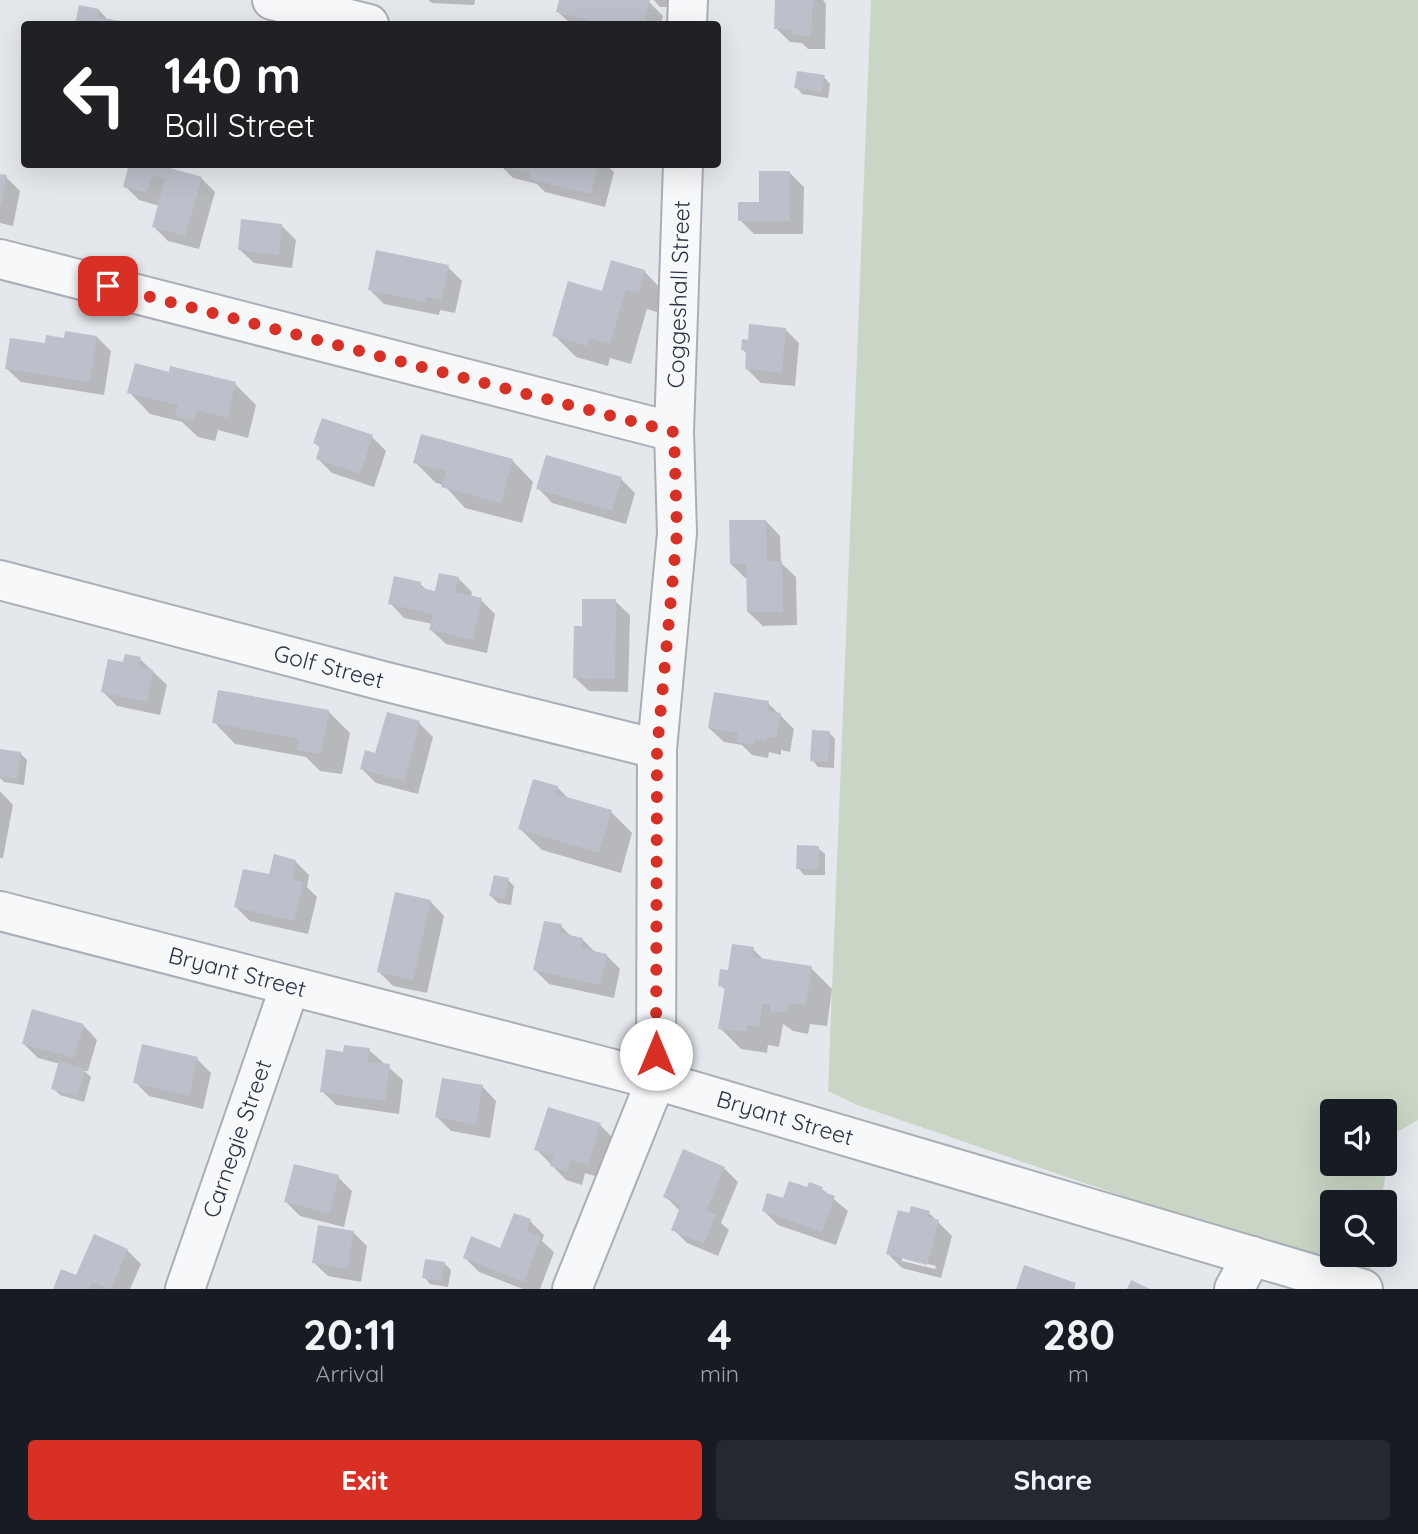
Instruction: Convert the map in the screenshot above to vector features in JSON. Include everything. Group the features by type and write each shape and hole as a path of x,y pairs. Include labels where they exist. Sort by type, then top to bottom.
{"street":[{"path":"272,0 357,21"},
{"path":"376,21 377,0"},
{"path":"687,21 688,0"},
{"name":"Coggeshall Street","path":"572,1289 656,1080 657,750 677,533 674,432 683,168"},
{"path":"0,259 674,432"},
{"name":"Golf Street","path":"0,580 657,750"},
{"name":"Bryant Street","path":"0,911 656,1080 1363,1289"},
{"name":"Carnegie Street","path":"185,1289 290,986"},
{"path":"1234,1289 1252,1256"}],"green space":[{"path":"871,0 1418,0 1418,1120 1397,1132 1397,1099 1320,1099 1320,1176 1385,1176 1383,1190 1320,1190 1320,1256 1178,1215 857,1105 828,1091"}],"building":[{"path":"559,0 650,0 645,21 590,21 556,12"},
{"path":"775,0 813,0 811,36 793,35 793,29 774,29"},
{"path":"79,5 99,9 98,17 120,21 76,21"},
{"path":"797,71 825,75 821,92 794,88"},
{"path":"128,168 170,168 202,177 185,236 152,227 165,179 152,176 147,193 123,187"},
{"path":"513,168 597,168 591,194 529,179 530,173"},
{"path":"759,171 790,171 790,221 738,221 738,202 759,202"},
{"path":"0,174 7,175 1,204 0,204"},
{"path":"241,219 282,224 279,255 238,250"},
{"path":"376,250 449,265 441,300 426,297 425,302 368,290"},
{"path":"611,260 645,270 639,293 626,289 610,344 589,338 587,346 552,336 568,281 602,291"},
{"path":"749,324 786,328 782,373 745,369 746,351 741,350 742,339 748,340"},
{"path":"65,331 97,336 90,382 5,369 10,338 45,343 46,335 64,338"},
{"path":"135,363 169,372 170,366 236,382 227,418 197,410 194,421 175,416 178,405 127,393"},
{"path":"322,418 373,435 360,474 316,459 320,446 313,443"},
{"path":"421,434 513,459 501,503 441,487 446,471 413,463"},
{"path":"546,455 622,477 612,511 536,489"},
{"path":"729,520 766,520 767,562 782,561 783,612 747,612 746,564 730,564"},
{"path":"439,573 459,577 455,592 482,598 473,640 429,630 433,614 388,604 394,576 421,582 420,588 435,591"},
{"path":"582,599 616,599 615,679 573,678 574,626 582,626"},
{"path":"125,654 141,657 139,667 153,670 147,702 101,692 108,659 123,662"},
{"path":"218,690 329,710 321,754 297,750 299,739 212,723"},
{"path":"714,692 769,701 767,711 781,713 776,738 767,737 767,741 755,739 754,745 736,742 738,733 708,728"},
{"path":"387,712 420,721 404,781 360,769 365,750 375,753"},
{"path":"812,730 830,731 828,762 810,761"},
{"path":"0,749 21,752 17,779 0,777"},
{"path":"533,779 558,786 556,794 612,810 599,853 518,829"},
{"path":"797,845 819,846 819,869 796,869"},
{"path":"274,854 296,860 292,879 303,882 294,921 234,907 243,869 269,874"},
{"path":"494,875 509,878 505,899 489,896"},
{"path":"395,892 431,900 413,980 377,972"},
{"path":"544,921 562,924 560,933 583,938 581,948 607,954 600,985 533,970"},
{"path":"732,944 754,947 752,957 812,966 806,1005 789,1003 787,1013 770,1011 770,1005 762,1004 759,1027 747,1025 746,1032 718,1029 725,987 718,986 720,969 728,970"},
{"path":"32,1009 84,1024 74,1058 22,1044"},
{"path":"142,1044 198,1057 189,1096 133,1083"},
{"path":"344,1045 370,1048 368,1062 390,1064 385,1101 320,1092 326,1049 343,1052"},
{"path":"59,1061 85,1069 77,1097 51,1089"},
{"path":"442,1078 483,1085 476,1125 435,1117"},
{"path":"548,1107 601,1123 588,1165 571,1160 568,1172 550,1166 554,1156 534,1150"},
{"path":"683,1149 725,1167 706,1211 716,1215 704,1244 671,1230 681,1205 663,1197"},
{"path":"294,1164 339,1175 330,1214 284,1202"},
{"path":"789,1181 807,1187 809,1182 823,1187 821,1191 835,1196 822,1232 762,1211 767,1193 783,1198"},
{"path":"911,1206 930,1211 928,1217 939,1220 927,1265 886,1254 898,1210 909,1213"},
{"path":"514,1213 531,1219 527,1231 541,1237 524,1282 463,1258 471,1236 500,1248"},
{"path":"318,1225 354,1231 347,1269 312,1263"},
{"path":"94,1234 128,1249 111,1289 92,1282 89,1289 53,1289 61,1269 76,1275"},
{"path":"425,1259 445,1262 441,1281 422,1278"},
{"path":"1024,1265 1076,1283 1074,1289 1016,1289"},
{"path":"1131,1280 1150,1289 1127,1289"}],"route":[{"path":"108,286 674,432 677,533 657,750 656,1054"}]}
